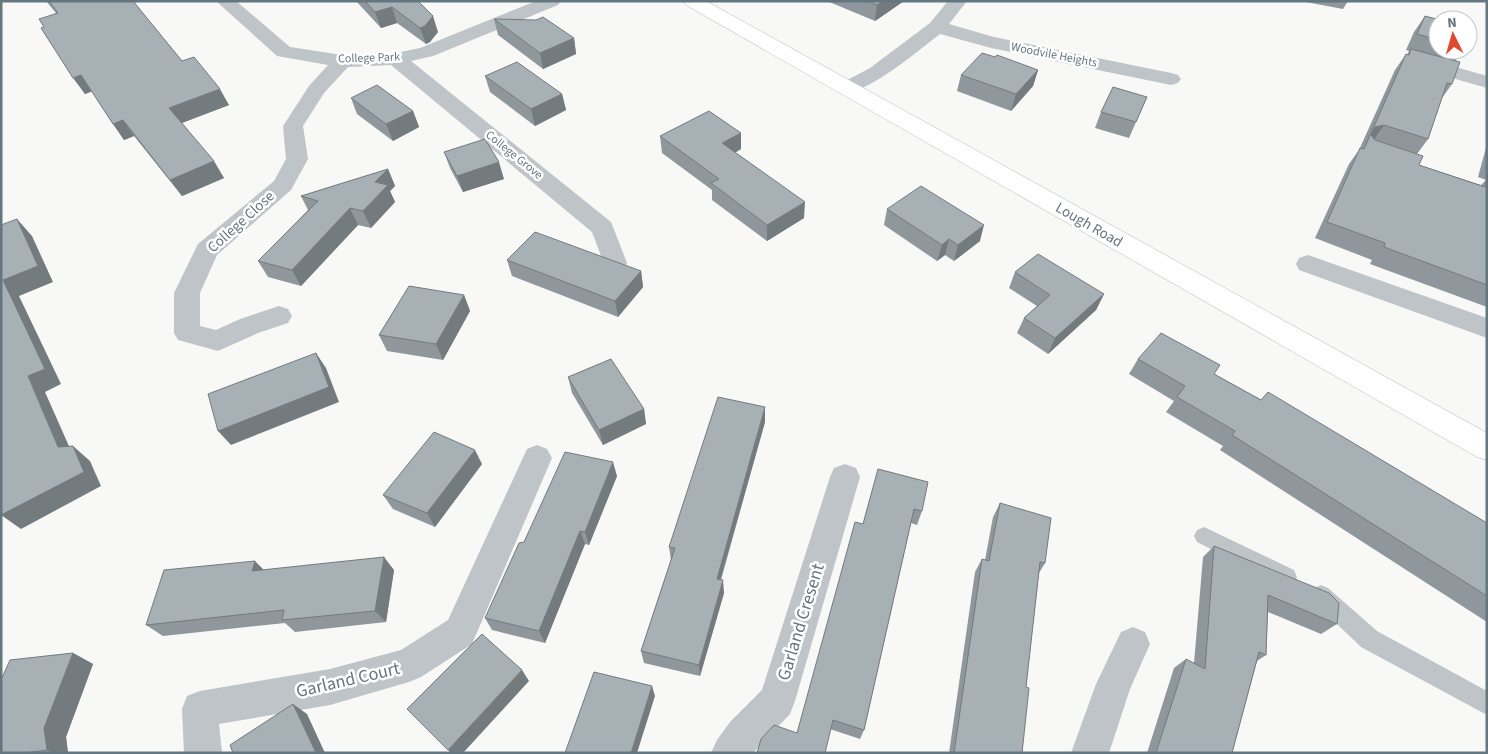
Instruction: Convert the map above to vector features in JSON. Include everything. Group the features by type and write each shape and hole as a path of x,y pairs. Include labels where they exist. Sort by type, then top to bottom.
{"main road":[{"name":"Lough Road","path":"692,1 1279,333 1487,448"}],"street":[{"name":"College Park","path":"225,1 284,52 342,61 396,59 426,52 552,1"},
{"path":"847,88 877,72 937,27 958,1"},
{"name":"Woodvile Heights","path":"937,27 991,42 1171,79"},
{"path":"1405,58 1487,82"},
{"name":"College Grove","path":"396,59 603,228 615,263"},
{"name":"College Close","path":"279,316 249,326 218,341 187,333 188,293 207,250 283,185 297,159 293,126 316,90 342,61"},
{"path":"1308,264 1487,328"},
{"name":"Garland Court","path":"203,753 200,709 330,687 409,666 460,632 536,458"},
{"name":"Garland Cresent","path":"730,753 744,735 777,702 845,477"},
{"path":"1090,753 1114,684 1133,644"}],"lane":[{"path":"1204,536 1322,595 1369,639 1487,704"}],"building":[{"path":"49,1 133,1 182,61 194,57 220,89 169,108 214,161 170,180 123,120 113,124 81,75 73,78 41,28 44,27 39,19 58,13"},
{"path":"365,1 418,1 433,16 425,26 420,28 392,7 375,12"},
{"path":"867,1 883,1 877,5"},
{"path":"1425,16 1428,17 1428,37 1417,34"},
{"path":"543,17 574,38 540,53 494,19 536,20"},
{"path":"1411,49 1428,54 1428,60 1452,60 1460,62 1452,84 1447,83 1428,139 1384,125 1375,127 1371,135 1375,140 1423,156 1419,165 1485,187 1487,181 1487,285 1384,247 1385,243 1327,222 1360,148 1364,149 1406,54 1409,55"},
{"path":"982,53 995,57 997,55 1038,70 1016,94 961,75"},
{"path":"517,62 562,94 531,109 485,76"},
{"path":"377,85 413,111 386,124 351,98"},
{"path":"1113,87 1147,97 1136,122 1101,112"},
{"path":"709,111 741,133 722,143 805,202 767,225 711,183 719,179 660,136"},
{"path":"485,139 499,162 457,176 444,152"},
{"path":"388,169 375,182 388,185 363,211 350,208 292,270 258,261 318,201 301,196"},
{"path":"921,186 984,225 958,245 949,239 942,245 887,209"},
{"path":"17,219 38,266 3,280 45,369 28,376 58,447 73,446 84,472 1,515 1,225"},
{"path":"535,232 641,271 615,301 507,260"},
{"path":"1038,254 1104,294 1055,338 1024,318 1050,295 1015,272"},
{"path":"409,286 464,295 436,344 379,335"},
{"path":"1161,333 1220,365 1214,374 1261,400 1268,392 1487,523 1487,596 1232,435 1235,431 1177,397 1185,386 1138,359"},
{"path":"316,353 329,387 218,431 208,394"},
{"path":"611,359 644,409 599,430 568,377"},
{"path":"718,397 765,407 717,579 723,580 699,665 641,651 675,548 669,547"},
{"path":"434,432 475,450 427,513 383,495"},
{"path":"565,452 613,462 585,532 580,531 539,631 485,618 519,543 524,542"},
{"path":"878,469 928,482 922,511 914,509 864,730 833,720 825,753 757,753 761,739 774,725 797,733 855,522 863,524"},
{"path":"1000,503 1051,518 1045,563 1040,562 1026,687 1029,688 1022,753 954,753 982,559 989,561"},
{"path":"1214,546 1329,593 1339,603 1337,624 1268,595 1266,655 1259,652 1232,753 1156,753 1186,659 1205,669"},
{"path":"384,557 375,611 282,620 284,610 146,625 164,570 255,561 252,571"},
{"path":"482,634 522,670 448,750 407,709"},
{"path":"73,653 44,728 47,750 1,753 1,680 10,660"},
{"path":"594,672 652,686 631,753 565,753"},
{"path":"293,704 316,753 233,753 230,745"}]}
